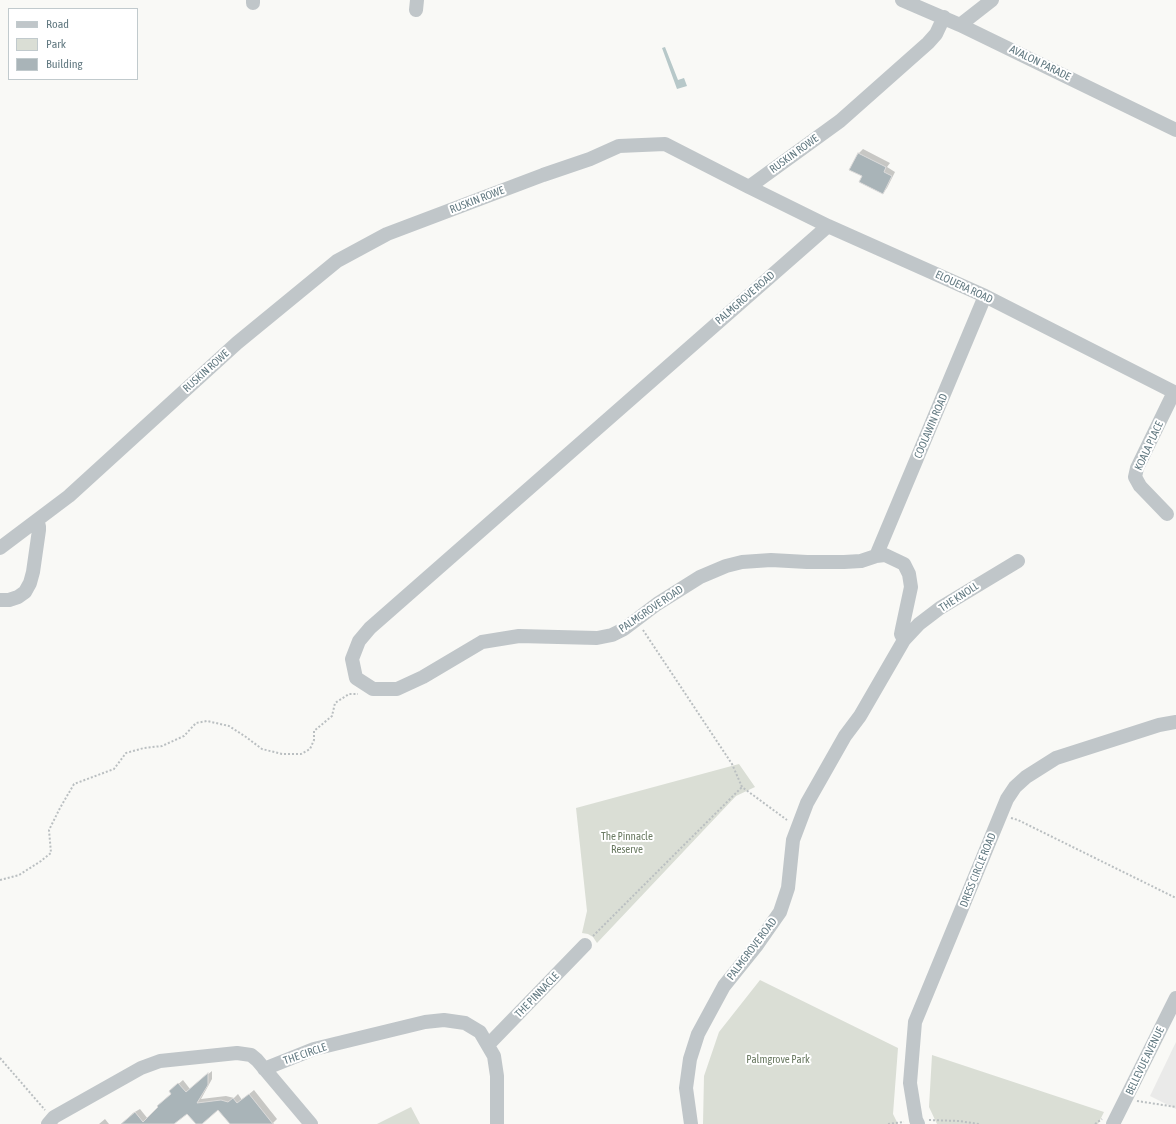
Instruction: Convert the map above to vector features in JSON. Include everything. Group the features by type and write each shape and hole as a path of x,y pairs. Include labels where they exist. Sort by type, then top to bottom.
{"street":[{"name":"AVALON PARADE","path":"902,0 944,17 1176,130"},
{"path":"960,25 992,0"},
{"name":"RUSKIN ROWE","path":"0,548 69,496 237,342 336,261 387,234 543,175 590,159 619,146 665,144 749,187 840,121 928,43 936,34 944,17"},
{"name":"ELOUERA ROAD","path":"749,187 828,226 985,296 1175,393"},
{"name":"PALMGROVE ROAD","path":"691,1124 686,1088 690,1059 698,1034 724,986 757,945 780,912 788,888 793,840 806,803 845,736 860,716 904,640 901,634 911,587 909,574 904,564 885,555 876,556 861,561 844,562 770,560 742,562 726,566 700,577 657,604 624,629 612,635 597,638 520,636 482,642 423,678 397,689 373,689 356,678 352,659 358,641 370,628 828,226"},
{"name":"COOLAWIN ROAD","path":"876,556 985,296"},
{"name":"KOALA PLACE","path":"1167,514 1140,486 1135,477 1137,468 1175,393"},
{"path":"0,600 9,600 18,597 25,592 30,583 39,530 39,526 35,522"},
{"name":"THE KNOLL","path":"904,640 919,624 940,608 1018,560"},
{"name":"DRESS CIRCLE ROAD","path":"917,1122 910,1083 915,1022 1007,799 1015,787 1026,777 1056,758 1159,725 1176,722"},
{"name":"THE PINNACLE","path":"488,1045 585,945"},
{"name":"BELLEVUE AVENUE","path":"1113,1124 1176,998"},
{"name":"THE CIRCLE","path":"264,1069 314,1049 425,1022 444,1020 464,1023 480,1032 494,1056 498,1124"},
{"path":"50,1122 54,1117 141,1068 160,1061 237,1053 251,1055 311,1124"}],"path":[{"path":"636,619 732,764 742,787 786,819 799,824"},
{"path":"0,880 18,875 42,861 50,853 49,830 74,784 114,769 126,753 144,748 162,746 184,736 196,723 208,721 229,726 262,749 282,754 301,754 310,749 314,740 314,731 332,716 334,703 349,694 363,694 373,689"},
{"path":"585,945 742,787"},
{"path":"1000,816 1018,820 1176,898"},
{"path":"0,1058 42,1107 50,1122"},
{"path":"888,1124 960,1121 979,1124"}],"shaded area":[{"path":"665,47 678,80 684,78 687,86 677,89 662,48"},
{"path":"1176,1042 1176,1109 1150,1096"}],"green space":[{"name":"The Pinnacle Reserve","path":"739,764 755,787 736,796 597,943 593,937 582,933 587,911 576,808"},
{"name":"Palmgrove Park","path":"760,980 898,1048 893,1114 898,1124 703,1124 704,1076 719,1032"},
{"path":"932,1055 1104,1112 1098,1124 937,1124 929,1107"},
{"path":"411,1107 420,1124 377,1124"}],"building":[{"path":"858,153 886,167 884,172 892,176 883,194 859,182 862,176 849,170"},
{"path":"208,1073 208,1085 197,1103 221,1100 228,1102 233,1098 237,1103 249,1094 273,1124 230,1124 218,1110 202,1124 196,1124 187,1114 174,1124 121,1124 135,1112 143,1122 158,1107 157,1106 171,1094 169,1091 178,1083 186,1092"}]}
